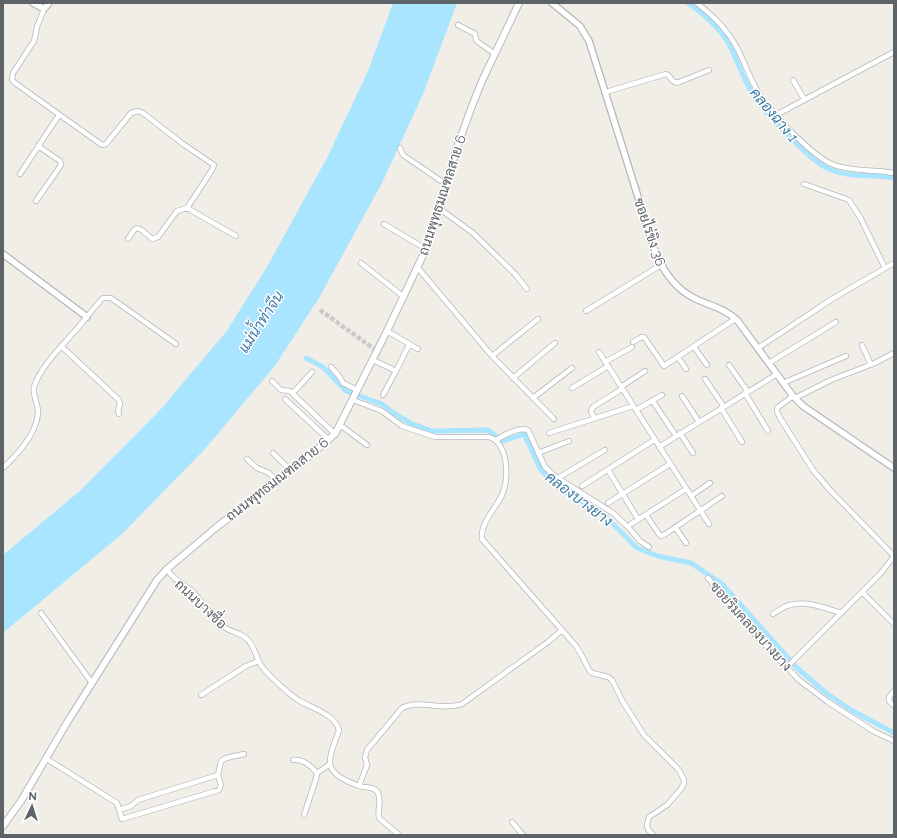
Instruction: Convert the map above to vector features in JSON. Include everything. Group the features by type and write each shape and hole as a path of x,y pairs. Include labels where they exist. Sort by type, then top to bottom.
{"main road":[{"name":"ถนนพุทธมณฑลสาย 6","path":"3,826 47,759 92,683 157,580 167,569 218,526 291,471 335,434 373,360 426,250 440,209 456,150 472,106 520,3"}],"street":[{"path":"33,3 44,9"},
{"path":"49,3 44,9 37,27 34,41 14,71 12,78 13,81 102,145 106,144 130,113 138,111 143,113 183,144 214,165 187,208 177,211 158,237 155,239 150,238 142,230 137,228 128,240"},
{"name":"ซอยไร่ขิง 36","path":"552,3 580,26 589,41 660,265 676,286 684,292 694,298 730,313 783,383 803,406 894,468"},
{"path":"697,3 717,20 730,35 758,92 776,115 813,152 826,162 850,169 894,173"},
{"path":"458,25 475,34 478,42 496,54"},
{"path":"776,115 894,52"},
{"path":"606,92 666,74 672,81 677,83 709,70"},
{"path":"793,80 804,99"},
{"path":"20,174 59,115"},
{"path":"36,201 61,165 60,161 38,146"},
{"path":"400,148 403,155 447,185"},
{"path":"804,184 849,200 861,218 885,268"},
{"path":"187,208 236,236"},
{"path":"440,209 473,233 515,274 527,290"},
{"path":"384,224 426,250"},
{"path":"3,254 87,317"},
{"path":"361,263 404,297"},
{"path":"758,348 832,300 894,263"},
{"path":"586,311 660,265"},
{"path":"418,268 492,356 554,419"},
{"path":"3,468 21,448 35,427 38,410 34,387 47,364 55,352 103,298 109,298 176,344"},
{"path":"492,356 538,319"},
{"path":"572,388 642,337 664,366 735,319"},
{"path":"768,363 836,322"},
{"path":"387,331 418,349"},
{"path":"513,378 555,343"},
{"path":"383,396 409,345"},
{"path":"862,345 871,365"},
{"path":"61,346 118,399 120,403 118,411 119,414"},
{"path":"694,347 707,365"},
{"path":"599,352 709,524"},
{"path":"788,666 881,573 894,556 829,489 813,470 780,418 777,408 794,397 831,380 871,365 894,353"},
{"path":"783,383 846,356"},
{"path":"678,357 686,369"},
{"path":"373,360 396,371"},
{"path":"729,365 768,431"},
{"path":"331,367 343,383 357,390"},
{"path":"533,398 572,368"},
{"path":"594,418 591,411 593,407 645,371"},
{"path":"293,393 312,372"},
{"path":"659,447 777,374"},
{"path":"705,379 742,442"},
{"path":"272,381 281,390 289,390 293,393 335,434"},
{"path":"549,433 594,418 634,408 662,395"},
{"path":"682,396 699,422"},
{"path":"285,398 329,440"},
{"path":"353,400 382,410 402,426 435,437 484,436 497,439 521,429 528,430 545,467 558,478 613,513 640,541 649,547"},
{"path":"652,400 676,436"},
{"path":"340,425 367,445"},
{"path":"680,433 693,453"},
{"path":"497,439 504,454 505,479 503,491 486,522 482,539 576,646 589,670 592,673 608,677 612,680 623,702 644,735 682,774 684,783 681,789 667,805 649,817 647,821 648,829 653,835"},
{"path":"582,486 654,440"},
{"path":"538,453 569,441"},
{"path":"558,478 605,450"},
{"path":"273,453 291,471"},
{"path":"247,459 257,468 269,474 278,481"},
{"path":"608,503 670,464"},
{"path":"608,470 638,519"},
{"path":"691,496 710,483"},
{"path":"631,524 686,489"},
{"path":"646,514 661,536 722,496"},
{"path":"675,528 686,543"},
{"name":"ถนนบางซื่อ","path":"167,569 174,579 194,593 225,627 246,638 255,649 259,661 265,671 294,696 327,715 335,723 339,730 329,765"},
{"name":"ซอยริมคลองบางยาง","path":"708,578 750,629 788,666 799,680 828,702 873,731 894,741"},
{"path":"862,592 894,624"},
{"path":"773,614 788,605 797,604 809,605 841,613"},
{"path":"41,613 92,683"},
{"path":"359,786 367,765 365,757 367,750 402,708 410,705 447,706 462,704 562,630"},
{"path":"201,695 246,666 259,661"},
{"path":"894,691 889,697 889,701 894,706"},
{"path":"47,759 117,803 122,819 218,790 221,785 218,775 221,761 226,758 244,754"},
{"path":"293,760 295,759 306,763 319,772"},
{"path":"304,815 319,772 329,765 338,776 359,786 375,789 380,799 379,818 399,835"},
{"path":"119,810 131,806 138,800 218,775"},
{"path":"512,822 523,835"}],"water":[{"name":"แม่น้ำท่าจีน","path":"393,3 457,3 423,94 382,183 319,298 274,367 204,450 122,534 3,633 3,555 81,490 160,410 226,332 267,267 328,156 368,71"}],"waterway":[{"name":"คลองฉาง 1","path":"688,3 706,17 722,34 730,46 747,84 758,102 778,125 812,158 831,170 846,174 894,178"},
{"name":"คลองบางยาง","path":"306,358 323,367 346,391 382,404 410,423 432,431 488,430 503,441 524,434 541,470 561,490 603,514 637,548 658,556 691,563 722,584 797,668 826,693 851,710 894,733"}],"tunnel":[{"path":"320,310 377,351"}]}
